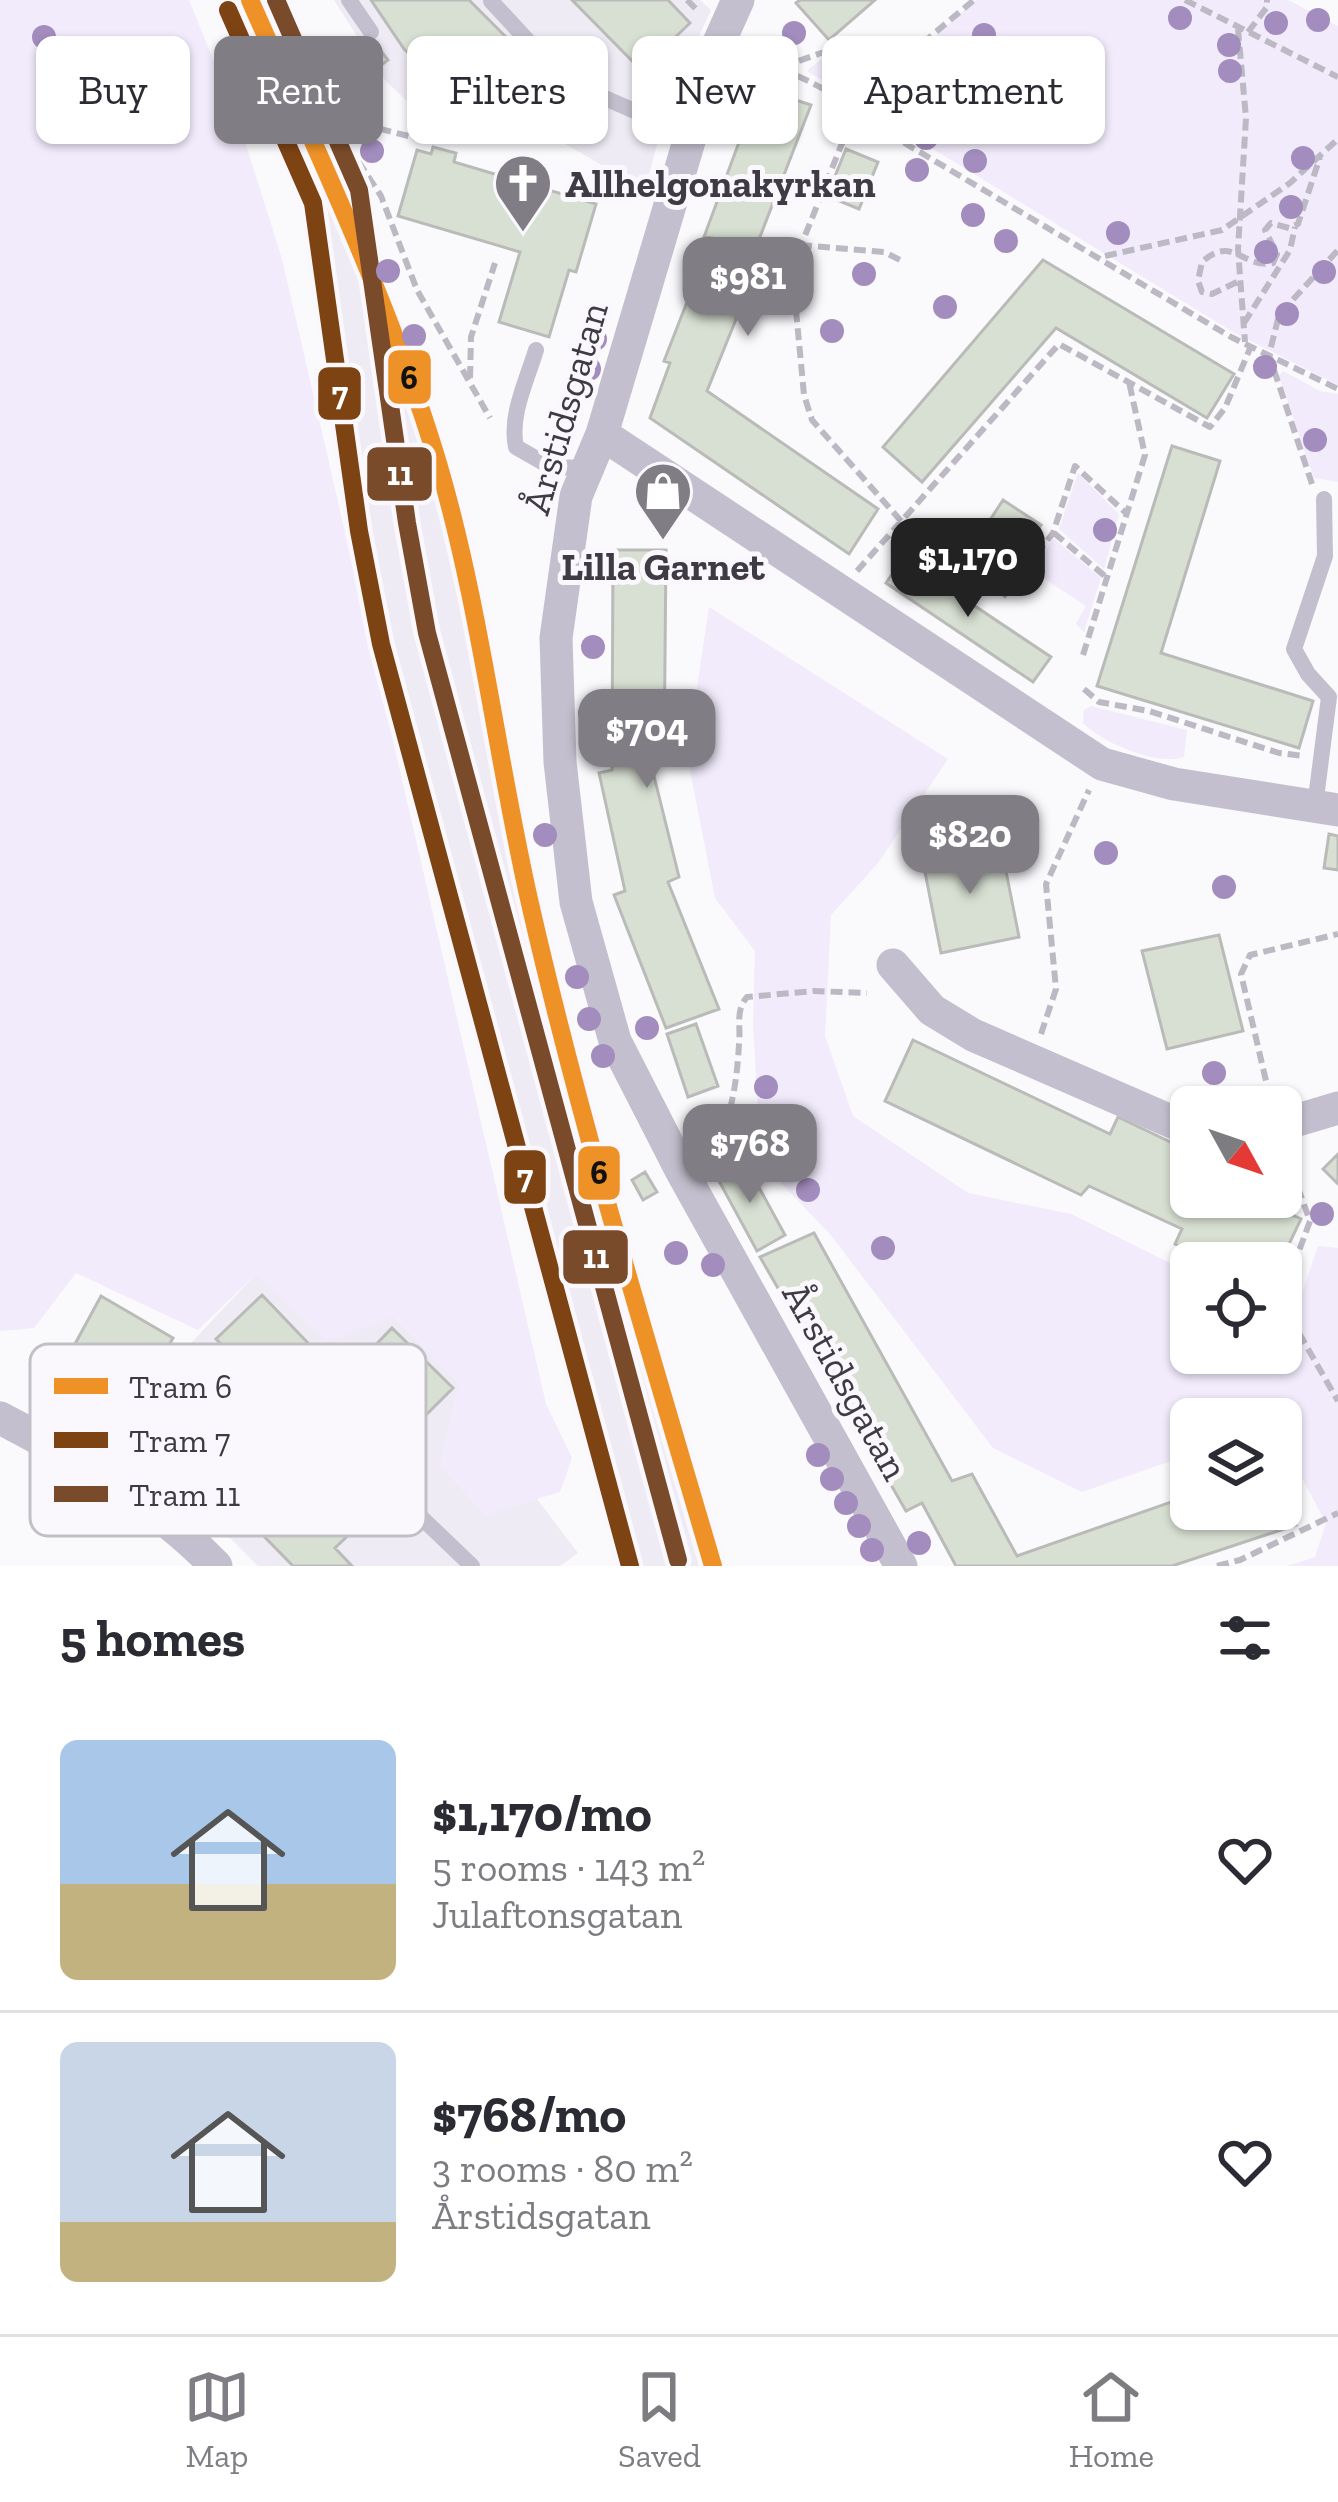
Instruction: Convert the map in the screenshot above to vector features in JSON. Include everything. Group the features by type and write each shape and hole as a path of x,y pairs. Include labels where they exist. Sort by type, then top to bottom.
{"street":[{"name":"Årstidsgatan","path":"721,36 738,0"},
{"name":"Årstidsgatan","path":"686,144 602,434 576,496 556,638 560,762 576,902 615,1041 681,1170 901,1566"},
{"path":"602,434 1106,766 1174,784 1326,808"},
{"path":"893,965 932,1010 973,1035 1170,1121"},
{"path":"1302,1119 1338,1108"},
{"path":"0,1418 30,1434"},
{"path":"181,1536 216,1566"}],"lane":[{"path":"349,0 371,32"},
{"path":"491,1 564,80 632,110"},
{"path":"536,350 516,419 516,447 551,467 588,468"},
{"path":"1324,492 1325,556 1294,649 1308,674 1330,697 1320,758 1326,808"},
{"path":"426,1522 472,1566"}],"path":[{"path":"270,0 283,36"},
{"path":"930,36 974,0"},
{"path":"1185,0 1338,77"},
{"path":"1247,33 1267,0"},
{"path":"838,591 1059,344 1210,427 1225,408 1248,345 1238,282 1238,222 1246,154 1238,29"},
{"path":"1101,257 1222,230 1338,139"},
{"path":"349,144 381,196 417,290 496,427"},
{"path":"841,144 792,268 806,408 901,521"},
{"path":"907,144 1248,345 1338,389"},
{"path":"1242,326 1290,250 1320,157"},
{"path":"1238,282 1206,294 1198,281 1202,262 1230,250 1263,265 1273,263 1277,254 1265,230 1270,223 1295,227"},
{"path":"799,245 884,252 902,261"},
{"path":"1324,492 1311,484 1269,355 1279,315 1338,250"},
{"path":"470,382 471,337 495,263"},
{"path":"1083,655 1145,455 1129,382"},
{"path":"1003,597 1053,533 1075,466 1126,513"},
{"path":"1053,533 1106,577"},
{"path":"1084,689 1099,702 1149,711 1279,752 1320,758"},
{"path":"1032,1060 1056,989 1046,884 1080,808"},
{"path":"1267,1086 1241,974 1244,964 1250,955 1338,934"},
{"path":"681,1170 701,1163 721,1139 734,1085 741,1003 747,997 814,991 867,993"},
{"path":"1302,1199 1310,1221 1302,1243"},
{"path":"1302,1338 1338,1401"},
{"path":"1217,1566 1338,1513"},
{"path":"1251,1566 1261,1549"}],"shaded area":[{"path":"0,0 189,0 214,62 214,144 246,144 282,259 546,1404 572,1458 560,1492 484,1515 440,1465 458,1382 426,1344 394,1317 326,1341 256,1274 198,1330 76,1273 34,1328 0,1331"},
{"path":"334,0 371,0 407,50 407,101 383,77 383,36 357,36"},
{"path":"469,0 572,0 607,36 505,36"},
{"path":"668,0 700,0 711,10 699,36 677,36 690,24"},
{"path":"976,0 1288,0 1338,26 1338,385 1233,332 925,144 1105,144 1105,36 935,36"},
{"path":"608,37 632,61 632,144 657,144 645,190 565,144 608,144"},
{"path":"822,60 822,80 807,71"},
{"path":"276,144 322,144 443,463 473,579 519,855 549,985 713,1566 629,1566 494,1091 365,588 320,276 293,183"},
{"path":"1283,371 1320,391 1338,394 1338,482 1314,478 1279,376"},
{"path":"1078,473 1119,514 1104,569 1059,529"},
{"path":"1053,538 1101,578 1084,632 1076,624 1086,606 1033,571"},
{"path":"709,607 948,759 878,863 831,915 825,1036 853,1116 968,1193 1071,1214 1170,1263 1170,1374 1302,1374 1302,1293 1318,1246 1338,1248 1338,1566 1287,1566 1315,1557 1326,1523 1302,1478 1302,1398 1170,1398 1170,1461 1082,1492 993,1448 830,1234 761,1162 753,1025 755,951 715,898 687,755"},
{"path":"1091,706 1187,730 1184,757 1145,755 1103,738 1083,723 1084,710"},
{"path":"256,1274 394,1317 421,1344 190,1344"},
{"path":"426,1350 458,1382 484,1515 537,1499 578,1553 560,1566 258,1566 230,1538 426,1536"}],"building":[{"path":"371,0 469,0 505,36 407,36 407,52"},
{"path":"572,0 668,0 690,23 676,36 632,36 632,61"},
{"path":"875,0 834,36 825,36 796,3"},
{"path":"798,101 811,105 798,139"},
{"path":"738,144 796,144 756,247 764,250 707,391 878,509 849,554 650,418 670,363 664,361 712,238 704,237"},
{"name":"Allhelgonakyrkan","path":"433,147 456,153 454,162 596,204 576,272 569,270 549,337 499,322 520,252 398,216 417,150 431,154"},
{"path":"846,149 878,162 859,209 827,196"},
{"path":"1043,260 1234,374 1207,418 1056,328 922,482 883,447"},
{"path":"1172,446 1220,461 1161,653 1313,701 1299,748 1097,686"},
{"path":"1003,500 1041,525 1024,552 986,526"},
{"path":"613,550 666,550 664,765 651,764 679,877 668,882 719,1009 666,1028 614,895 625,891 599,773 612,770"},
{"path":"903,558 1051,657 1033,682 886,583"},
{"path":"1329,834 1338,836 1338,870 1324,868"},
{"path":"1000,841 1019,937 941,953 922,857"},
{"path":"1219,935 1243,1031 1167,1049 1142,951"},
{"path":"696,1024 718,1086 688,1097 667,1034"},
{"path":"913,1040 1110,1134 1118,1117 1170,1142 1170,1218 1301,1219 1290,1242 1176,1242 1182,1229 1089,1186 1081,1195 885,1101"},
{"path":"1338,1154 1338,1184 1323,1169"},
{"path":"727,1159 738,1178 750,1171 785,1235 757,1251 712,1168"},
{"path":"645,1172 657,1192 643,1200 632,1180"},
{"path":"814,1233 952,1481 972,1474 1017,1556 1170,1502 1170,1530 1281,1530 1172,1566 956,1566 922,1503 906,1511 760,1257"},
{"path":"262,1295 309,1344 221,1344 216,1339"},
{"path":"101,1296 173,1338 170,1344 75,1344"},
{"path":"392,1328 408,1344 377,1344"},
{"path":"426,1361 453,1388 426,1415"},
{"path":"264,1536 347,1536 335,1548 352,1566 293,1566"}],"tram line":[{"name":"6","path":"250,0 375,287 438,463 466,573 519,853 551,991 713,1566"},
{"name":"11","path":"276,0 359,190 427,633 678,1560"},
{"name":"7","path":"228,10 313,203 359,531 381,644 630,1566"}],"place":[{"name":"Allhelgonakyrkan","path":"523,234"},
{"name":"Lilla Garnet","path":"663,542"}]}
